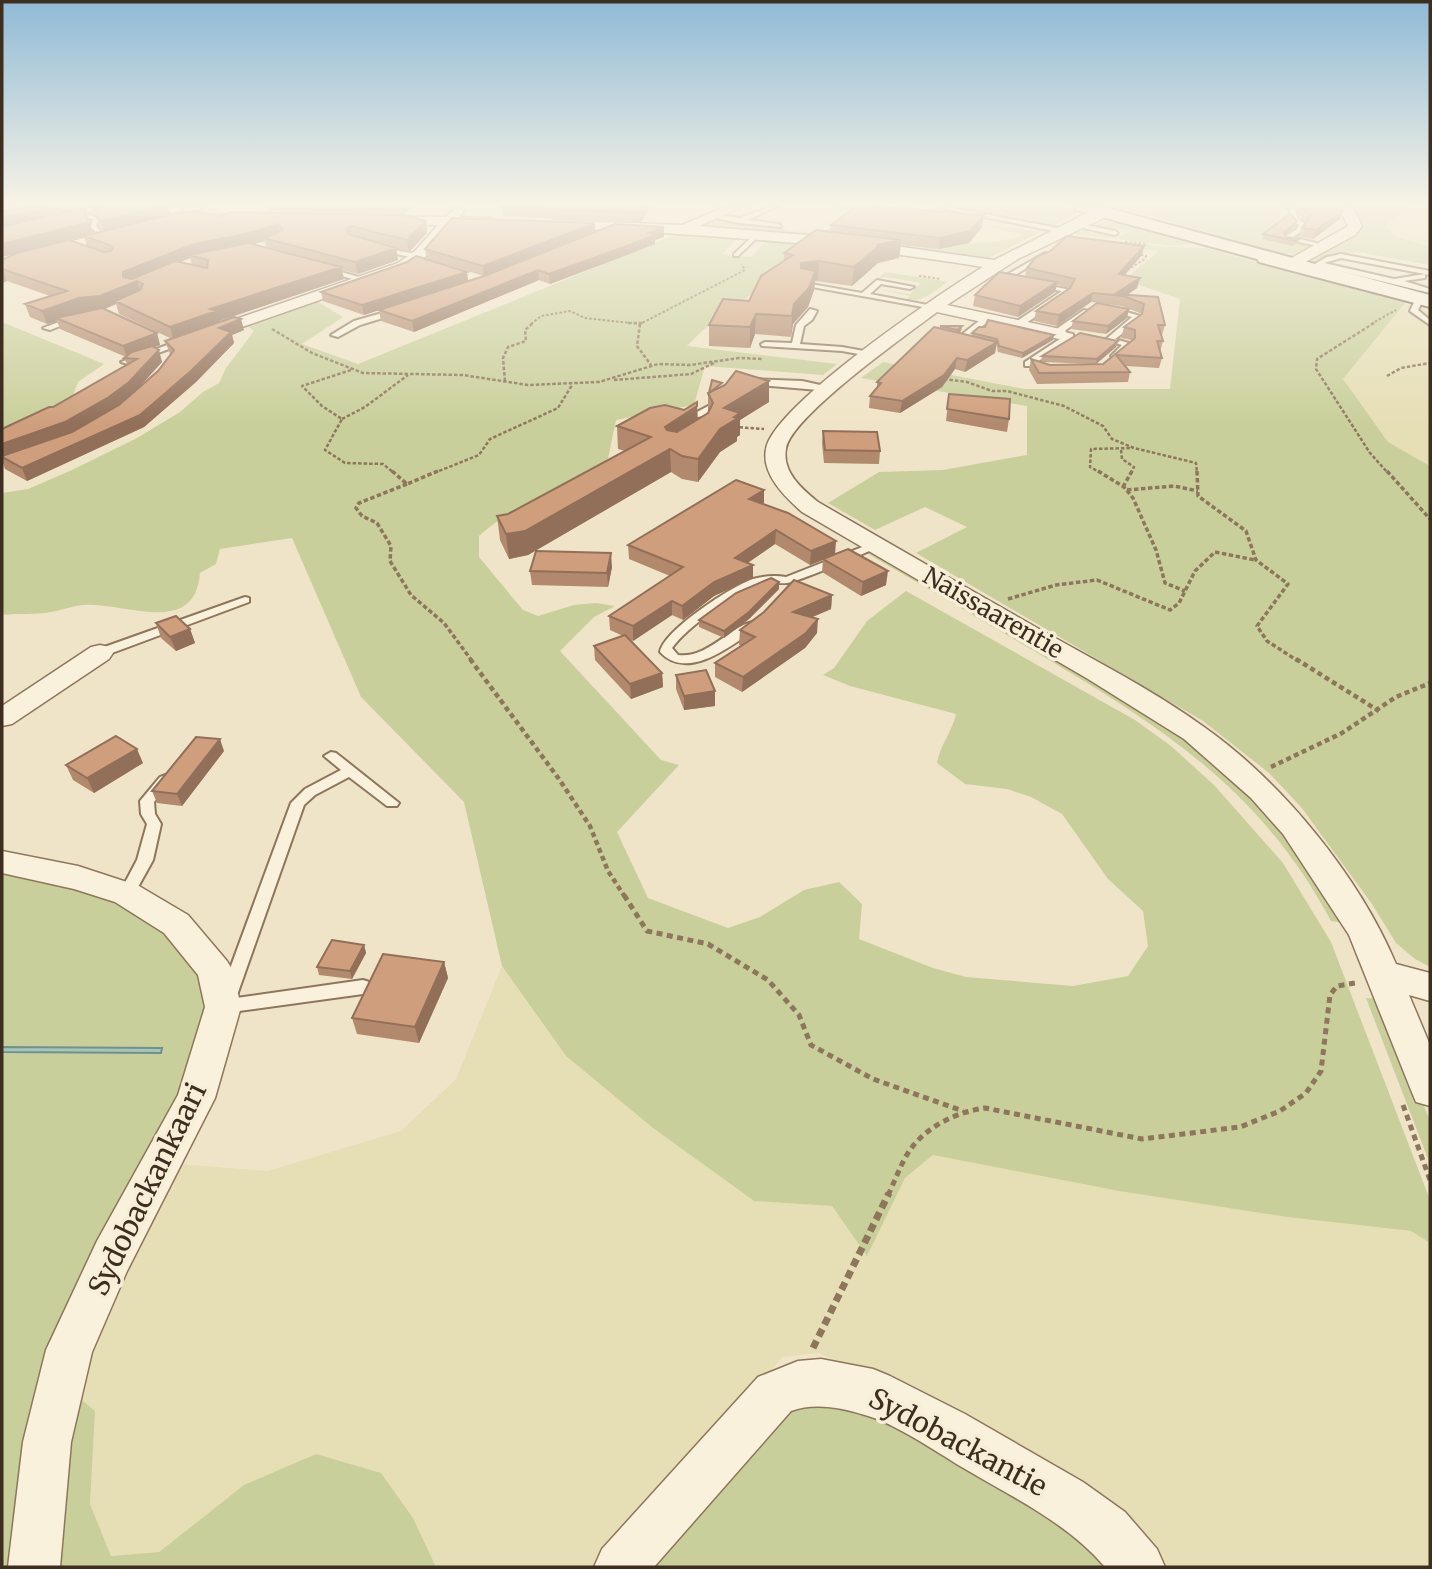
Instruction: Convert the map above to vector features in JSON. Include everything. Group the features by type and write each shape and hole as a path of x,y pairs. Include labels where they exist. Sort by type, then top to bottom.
{"main road":[{"path":"1355,279 1424,300"}],"street":[{"name":"Naissaarentie","path":"975,279 934,307 830,388 782,431 776,443 778,468 790,489 810,507 1097,673 1194,733 1262,791 1294,827 1352,909 1385,980 1430,1090"},
{"path":"236,324 365,280"},
{"path":"934,307 1069,335"},
{"path":"2,718 100,653"},
{"name":"Sydobackankaari","path":"2,862 78,878 127,894 176,924 215,971 223,1007 196,1098 112,1256 69,1350 47,1442 34,1567"},
{"path":"1385,980 1430,987"},
{"name":"Sydobackantie","path":"620,1567 775,1394 798,1385 821,1382 873,1393 948,1431 1086,1515 1107,1530 1139,1567"}],"lane":[{"path":"1005,279 1021,283"},
{"path":"1384,279 1403,279"},
{"path":"1394,281 1424,300 1419,316 1430,323"},
{"path":"865,294 880,282 910,287"},
{"path":"805,285 934,307"},
{"path":"1017,325 1067,290 1033,285"},
{"path":"335,335 357,323 411,306"},
{"path":"1069,335 1058,332 1098,307 1136,316 1135,320 1109,340"},
{"path":"795,346 800,325 813,312"},
{"path":"47,328 87,316"},
{"path":"959,341 987,319"},
{"path":"1036,367 1028,365 1069,335"},
{"path":"125,362 196,338"},
{"path":"1099,338 1128,344 1109,361"},
{"path":"156,339 173,345"},
{"path":"948,339 975,345"},
{"path":"765,344 842,349 872,355"},
{"path":"156,351 168,357"},
{"path":"736,381 830,388"},
{"path":"664,422 700,414 726,399 731,393"},
{"path":"700,414 706,426"},
{"path":"761,619 718,648 696,659 679,660 666,652 674,637 739,590 765,577 787,580 875,545"},
{"path":"782,596 790,587 787,580"},
{"path":"100,653 159,634 245,600"},
{"path":"331,756 392,803"},
{"path":"223,1007 243,960 298,803 310,792 350,771"},
{"path":"127,894 145,860 154,824 148,814 147,802 170,773"},
{"path":"223,1007 363,987"}],"path":[{"path":"505,381 503,358 508,348 526,341 525,330 541,316 570,311 585,318 640,324 728,279"},
{"path":"941,279 953,281"},
{"path":"1424,300 1396,310 1326,351 1317,359 1316,369 1370,453 1430,519"},
{"path":"236,324 254,323 284,334 294,344 372,375 463,375 528,385 572,385 691,374 717,361"},
{"path":"640,324 636,346 651,365"},
{"path":"610,380 651,365 768,359"},
{"path":"1387,376 1401,368 1430,363"},
{"path":"342,419 322,406 302,386 352,369"},
{"path":"407,484 383,464 345,463 325,450 342,419 365,407 408,374"},
{"path":"940,379 967,382 992,391 1007,391 1064,406 1103,426 1112,439 1134,448 1196,463 1198,496 1246,531 1256,560"},
{"path":"572,385 558,408 490,439 479,455 359,503 356,508 362,516 377,523 391,547 390,561 411,595 444,623 559,779 590,826 608,871 646,931 708,944 768,980 799,1015 811,1045 873,1079 963,1111"},
{"path":"706,426 765,429"},
{"path":"1134,448 1091,449 1090,467 1122,487 1136,501 1163,566 1165,583 1185,591"},
{"path":"1121,450 1122,459 1134,467 1122,487"},
{"path":"1127,491 1174,486 1198,491"},
{"path":"1007,599 1056,585 1097,580 1170,610 1179,603 1195,571 1215,552 1256,560 1288,584 1257,626 1267,641 1379,711"},
{"path":"1260,772 1342,733 1379,711 1396,697 1430,682"},
{"path":"798,1385 808,1357 911,1150 934,1127 963,1111 985,1108 1142,1139 1240,1127 1280,1111 1306,1093 1321,1071 1331,995 1337,986 1385,980"}],"shaded area":[{"path":"1405,303 1430,310 1430,466 1388,442 1343,379"},
{"path":"502,966 566,1056 653,1128 754,1201 832,1206 866,1255 905,1178 933,1155 1119,1191 1287,1217 1411,1231 1430,1243 1430,1567 1156,1567 1106,1509 1019,1448 819,1353 782,1357 615,1567 436,1567 413,1518 244,1485 159,1552 111,1556 90,1504 95,1411 71,1391 103,1301 178,1164 268,1171 401,1131 456,1079"}],"green space":[{"path":"566,279 771,279 703,330 687,346 837,364 823,375 705,366 694,405 616,420 603,470 522,507 479,536 479,557 523,610 538,616 574,605 596,603 615,606 594,617 560,651 661,760 679,765 617,832 648,898 728,928 760,917 804,890 839,882 862,904 859,939 933,968 966,977 1073,986 1128,976 1148,946 1143,911 1108,879 1062,814 1031,797 1007,789 965,784 937,763 956,714 850,686 823,675 834,668 867,621 906,591 1135,720 1171,746 1214,785 1283,863 1331,942 1430,1200 1430,1243 1411,1231 1287,1217 1119,1191 933,1155 905,1178 867,1256 832,1206 754,1201 653,1128 566,1056 502,966 464,802 361,697 292,538 220,549 216,564 200,573 195,593 185,605 172,611 137,611 83,605 45,613 2,615 2,493 28,489 72,470 137,438 180,412 203,392 219,383 226,368 254,331 245,324 315,300 343,317 302,344 358,364"},
{"path":"898,279 947,282 933,293 912,300 906,300 910,296 877,289 910,294 921,283"},
{"path":"1319,279 1405,303 1343,379 1388,442 1430,466 1430,967 1415,959 1396,943 1372,904 1301,807 1269,773 1203,721 916,553 967,527 925,507 875,530 828,503 879,472 943,470 1027,455 1027,406 861,378 883,362 1025,389 1170,389 1180,299 1124,280"},
{"path":"2,322 104,364 78,382 72,398 2,431"},
{"path":"873,549 1119,693 1205,753 1274,820 1345,923 1331,921 1303,875 1273,834 1239,797 1203,764 1164,734 1080,678 865,552"},
{"path":"2,870 86,893 140,915 164,931 185,951 205,983 209,1007 207,1039 17,1521 20,1567 2,1567 2,1052 159,1053 161,1049 2,1047"},
{"path":"1366,998 1380,999 1430,1121 1430,1164"},
{"path":"71,1391 95,1411 90,1504 111,1556 159,1552 244,1485 316,1454 381,1473 413,1518 436,1567 44,1567 59,1444"},
{"path":"827,1403 875,1413 1086,1539 1113,1567 643,1567 732,1457 770,1415"}],"water":[{"path":"2,1047 162,1048 161,1053 2,1052"}],"building":[{"path":"32,279 303,279 210,309 216,311 170,327 115,301 140,290 143,284 137,281 100,296 79,298 42,311 25,304 67,291"},
{"path":"358,279 444,279 362,305 321,292"},
{"path":"474,279 515,279 412,321 379,310"},
{"path":"759,279 812,279 809,288 794,304 792,316 756,314 750,327 709,325 723,299 749,301"},
{"path":"991,279 1057,282 1020,306 975,295"},
{"path":"1075,279 1138,279 1115,294 1158,297 1165,325 1158,325 1163,341 1157,341 1162,358 1116,355 1130,372 1039,373 1031,359 1050,365 1103,364 1135,338 1135,330 1124,327 1142,314 1144,304 1124,296 1093,293 1059,315 1036,311 1070,288"},
{"path":"1097,303 1129,309 1108,326 1073,321"},
{"path":"102,308 157,333 123,346 56,318"},
{"path":"234,317 241,319 219,328 231,332 140,415 22,468 2,457 72,432 119,405 158,371 174,350 165,341"},
{"path":"988,320 1054,335 1023,353 999,346 997,339 972,333 979,327 985,327"},
{"path":"940,326 962,326 957,330"},
{"path":"934,327 997,342 967,360 957,358 944,375 902,401 870,396 881,383 877,382"},
{"path":"1080,333 1118,341 1097,359 1042,356"},
{"path":"152,346 159,350 129,382 109,397 65,422 2,444 2,429 53,407 137,359 124,358 132,352"},
{"path":"736,371 769,381 724,408 740,413 734,417 738,418 720,429 698,459 682,456 670,449 525,531 506,534 497,516 508,514 651,437 617,426 650,408 665,405 684,410 697,402 697,406 665,427 677,432 708,413 713,403 708,393 725,385"},
{"path":"712,380 722,383 709,393"},
{"path":"949,394 1010,399 1009,419 947,409"},
{"path":"823,431 877,432 880,451 825,450"},
{"path":"736,480 764,490 749,499 788,513 836,541 811,551 776,530 735,558 753,565 714,582 682,606 672,601 633,626 609,616 683,567 628,545"},
{"path":"848,549 888,571 863,582 823,559"},
{"path":"536,551 611,553 607,573 530,571"},
{"path":"771,578 779,582 749,612 724,631 699,620 736,593"},
{"path":"794,580 832,595 793,612 818,619 806,633 743,677 715,663 755,637 740,630 764,612"},
{"path":"176,616 190,629 170,637 156,623"},
{"path":"625,635 662,673 630,684 594,646"},
{"path":"706,670 715,691 684,696 676,675"},
{"path":"116,736 137,749 87,778 66,765"},
{"path":"196,737 220,739 177,794 152,791"},
{"path":"332,940 364,945 350,971 317,967"},
{"path":"383,954 444,962 415,1027 352,1018"}]}
